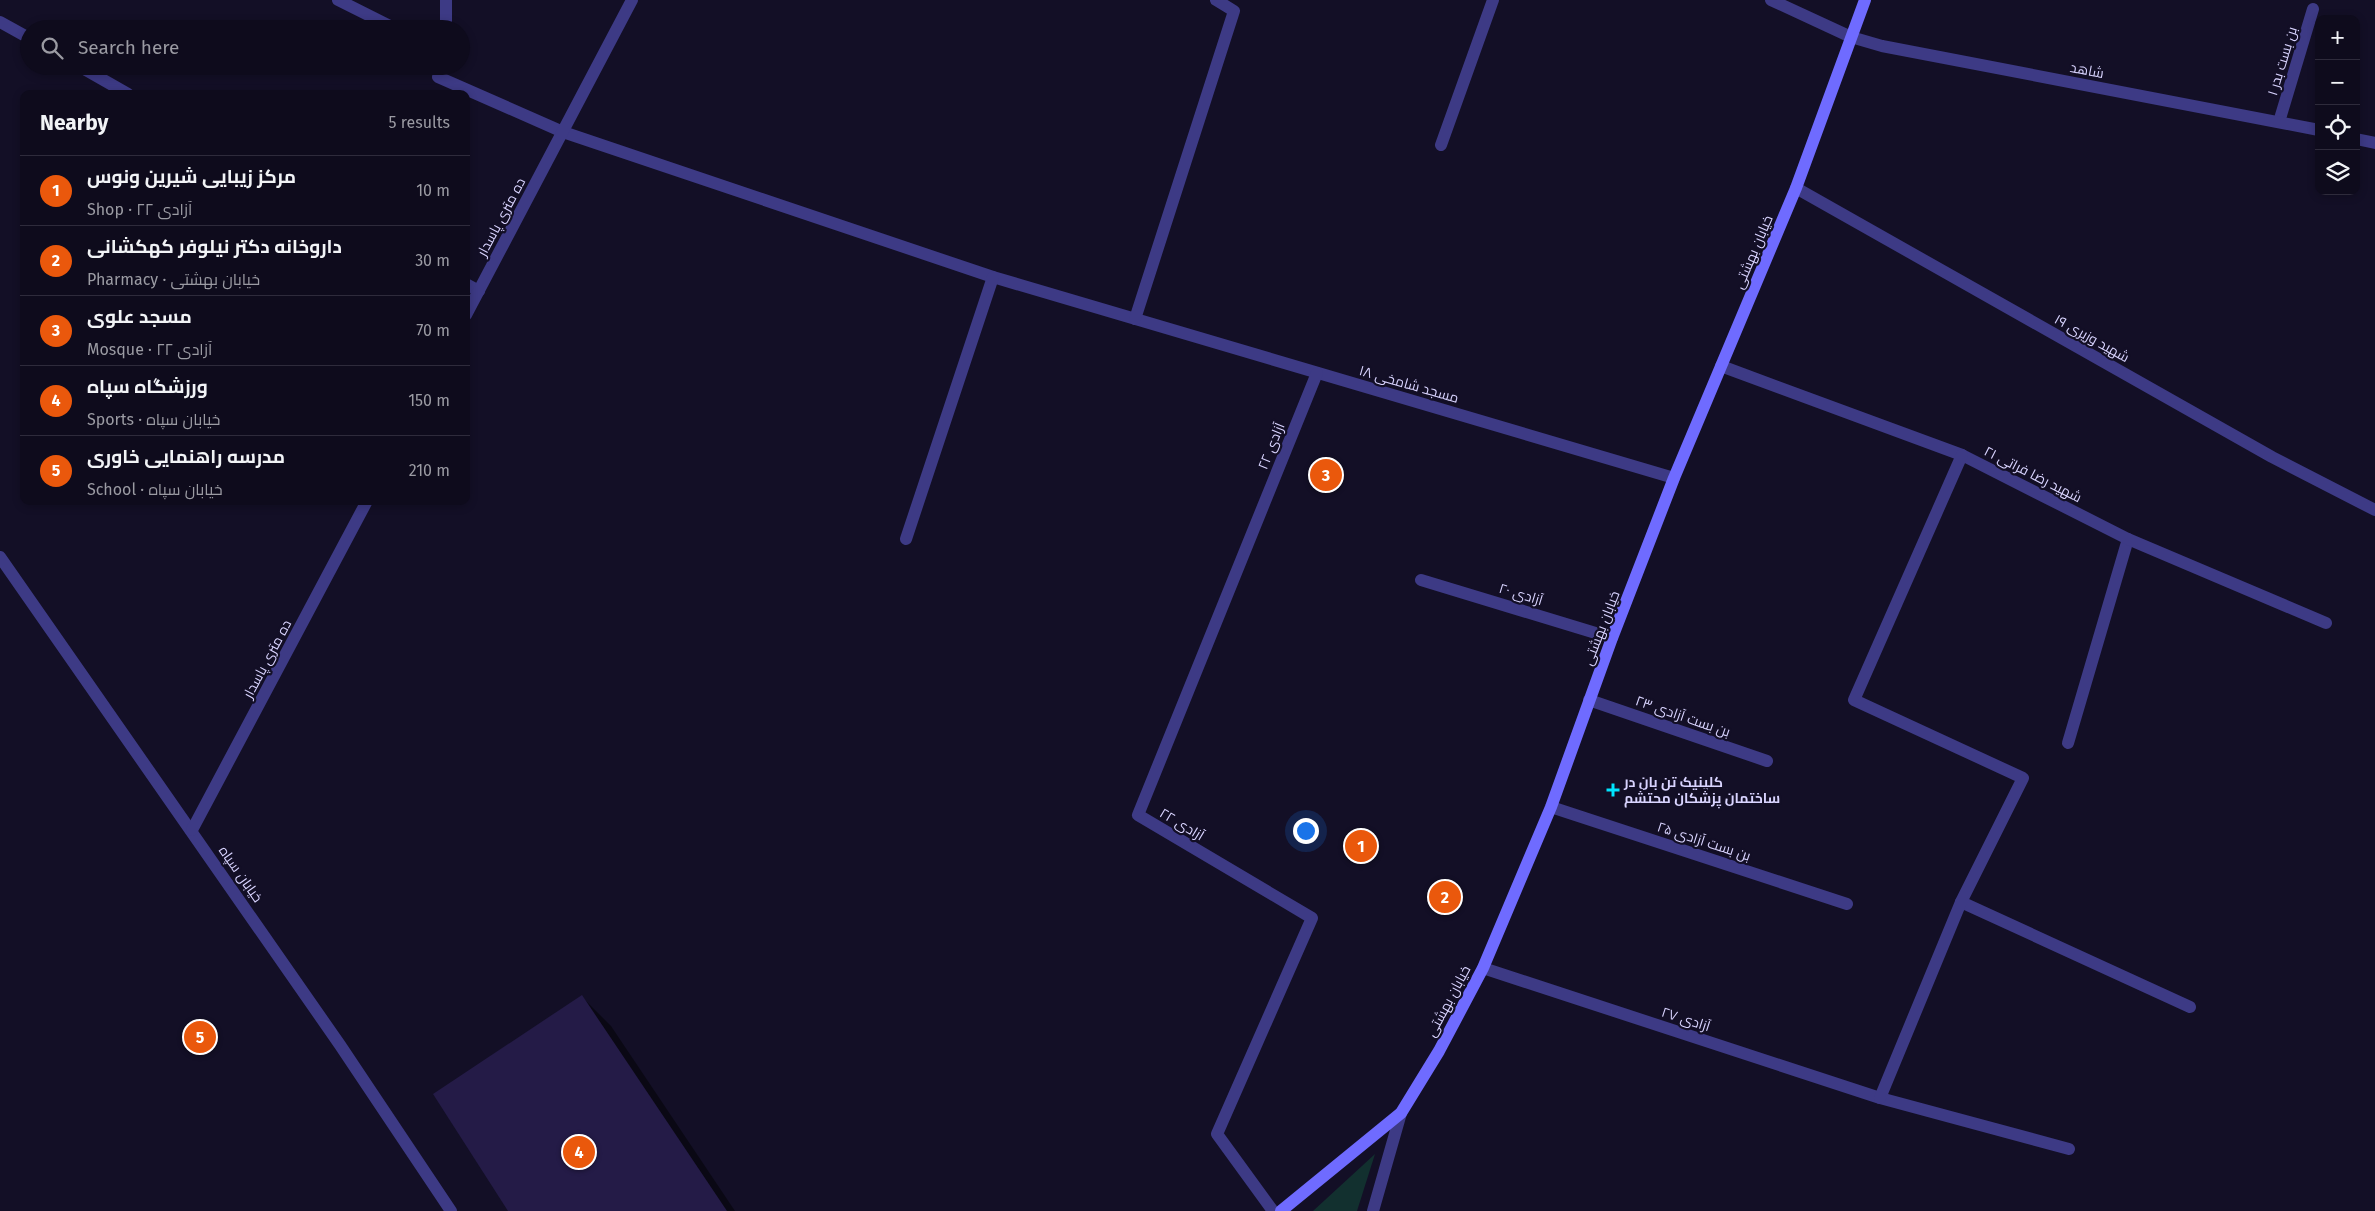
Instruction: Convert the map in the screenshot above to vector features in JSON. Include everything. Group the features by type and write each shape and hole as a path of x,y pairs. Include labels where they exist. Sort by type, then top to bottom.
{"main road":[{"name":"خیابان بهشتی","path":"1282,1211 1401,1112 1439,1051 1483,968 1551,807 1612,638 1674,478 1796,188 1865,0"}],"street":[{"path":"338,0 378,20"},
{"path":"446,0 446,20"},
{"name":"ده متری پاسدار","path":"470,308 632,0"},
{"path":"1135,319 1234,10 1216,0"},
{"path":"1441,145 1493,0"},
{"name":"شاهد","path":"1771,0 1851,37 1882,46 2315,129"},
{"name":"بن بست بدر ۱","path":"2279,122 2314,9"},
{"path":"0,22 20,33"},
{"path":"95,75 121,90"},
{"name":"مسجد شامخی ۱۸","path":"439,75 438,77 468,90"},
{"name":"مسجد شامخی ۱۸","path":"470,91 563,132 993,277 1674,478"},
{"path":"2360,139 2375,142"},
{"name":"شهید وزیری ۱۹","path":"1796,188 2272,457 2375,510"},
{"path":"906,539 993,277"},
{"path":"470,286 479,291"},
{"name":"شهید رضا فراتی ۲۱","path":"1722,366 1962,455 2128,539 2326,623"},
{"name":"آزادی ۲۲","path":"1273,1211 1217,1134 1312,918 1138,816 1317,373"},
{"path":"1880,1098 1961,902 2023,778 1854,700 1962,455"},
{"name":"ده متری پاسدار","path":"192,830 365,505"},
{"path":"2068,743 2128,539"},
{"name":"خیابان سپاه","path":"0,557 192,830 340,1045 451,1211"},
{"name":"آزادی ۲۰","path":"1421,580 1612,638"},
{"name":"بن بست آزادی ۲۳","path":"1589,700 1767,760"},
{"name":"بن بست آزادی ۲۵","path":"1551,807 1847,904"},
{"path":"1961,902 2190,1007"},
{"name":"آزادی ۲۷","path":"1483,968 1880,1098 2070,1148"},
{"path":"1373,1211 1401,1112"}],"green space":[{"path":"1375,1154 1357,1211 1313,1211"}],"building":[{"path":"582,995 727,1211 508,1211 433,1094"}],"place":[{"name":"مسجد علوی","path":"1326,475"},
{"name":"کلینیک تن بان در ساختمان پزشکان محتشم","path":"1613,790"},
{"name":"مرکز زیبایی شیرین ونوس","path":"1361,846"},
{"name":"داروخانه دکتر نیلوفر کهکشانی","path":"1445,897"},
{"name":"مدرسه راهنمایی خاوری","path":"200,1037"},
{"name":"ورزشگاه سپاه","path":"579,1152"}]}
